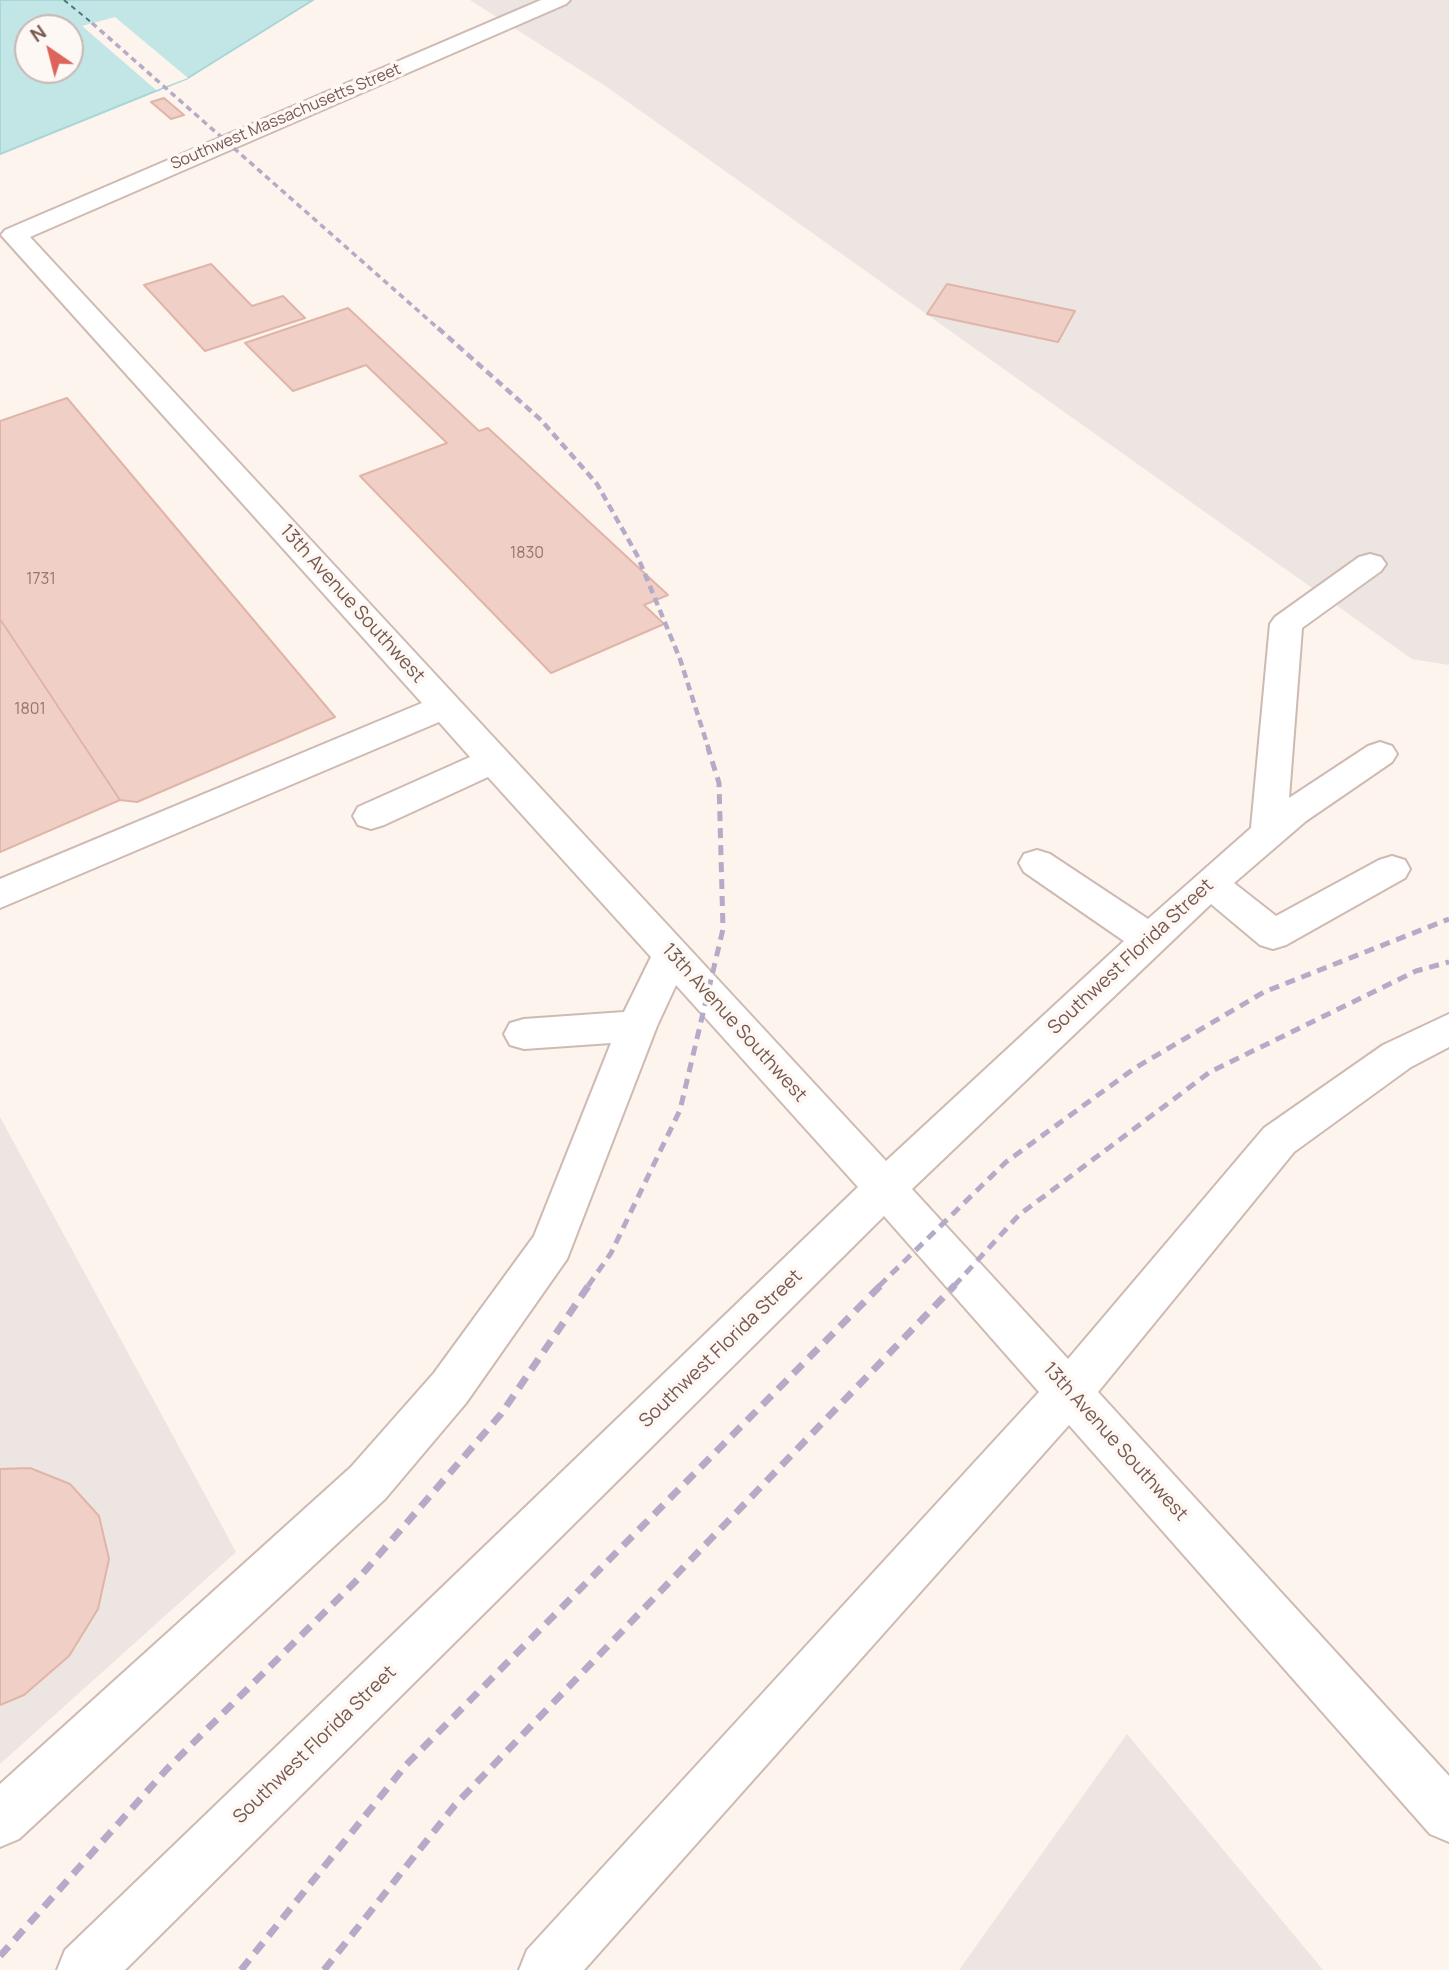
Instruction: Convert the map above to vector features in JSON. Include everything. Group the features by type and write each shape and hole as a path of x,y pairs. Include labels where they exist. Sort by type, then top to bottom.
{"street":[{"name":"Southwest Massachusetts Street","path":"14,235 559,0"},
{"name":"13th Avenue Southwest","path":"14,235 1070,1391 1449,1815"},
{"path":"1268,834 1286,624 1370,564"},
{"path":"0,894 445,706"},
{"name":"Southwest Florida Street","path":"85,1970 885,1188 1150,939 1293,812 1380,754"},
{"path":"371,816 494,760"},
{"path":"1037,863 1150,939"},
{"path":"1210,883 1273,935 1392,869"},
{"path":"0,1820 368,1483 450,1388 552,1245 637,1026 671,954"},
{"path":"524,1034 637,1026"},
{"path":"548,1970 1070,1391 1279,1140 1397,1056 1449,1029"}],"shaded area":[{"path":"470,0 1449,0 1449,665 1412,659 604,85"},
{"path":"0,1117 236,1552 0,1764"},
{"path":"1127,1734 1323,1970 959,1970"}],"water":[{"path":"0,0 313,0 188,78 0,154"}],"pier":[{"path":"115,17 188,78 156,90 84,25"}],"building":[{"path":"164,98 184,115 171,119 151,102"},
{"path":"211,264 252,306 283,296 305,318 205,351 144,285"},
{"path":"947,284 1075,311 1058,342 927,314"},
{"path":"348,308 479,431 488,428 668,595 644,605 664,624 551,673 360,476 447,443 366,365 293,391 245,343"},
{"path":"67,398 335,717 137,802 120,800 0,619 0,421"},
{"path":"0,619 120,800 0,852"},
{"path":"30,1468 70,1484 99,1516 109,1559 98,1609 69,1656 24,1695 0,1705 0,1469"}],"ferry route":[{"path":"64,0 92,23"}],"railway":[{"path":"92,23 440,330"},
{"path":"438,328 541,420 597,484 637,555 680,659 709,750"},
{"path":"588,1286 611,1253 680,1110 723,929 719,783 708,748"},
{"path":"879,1286 1006,1162 1135,1068 1264,992 1449,919"},
{"path":"954,1286 1019,1215 1210,1072 1416,971 1449,962"},
{"path":"0,1956 167,1769 358,1579 501,1414 589,1285"},
{"path":"241,1970 406,1765 881,1285"},
{"path":"324,1970 455,1805 955,1285"}]}
